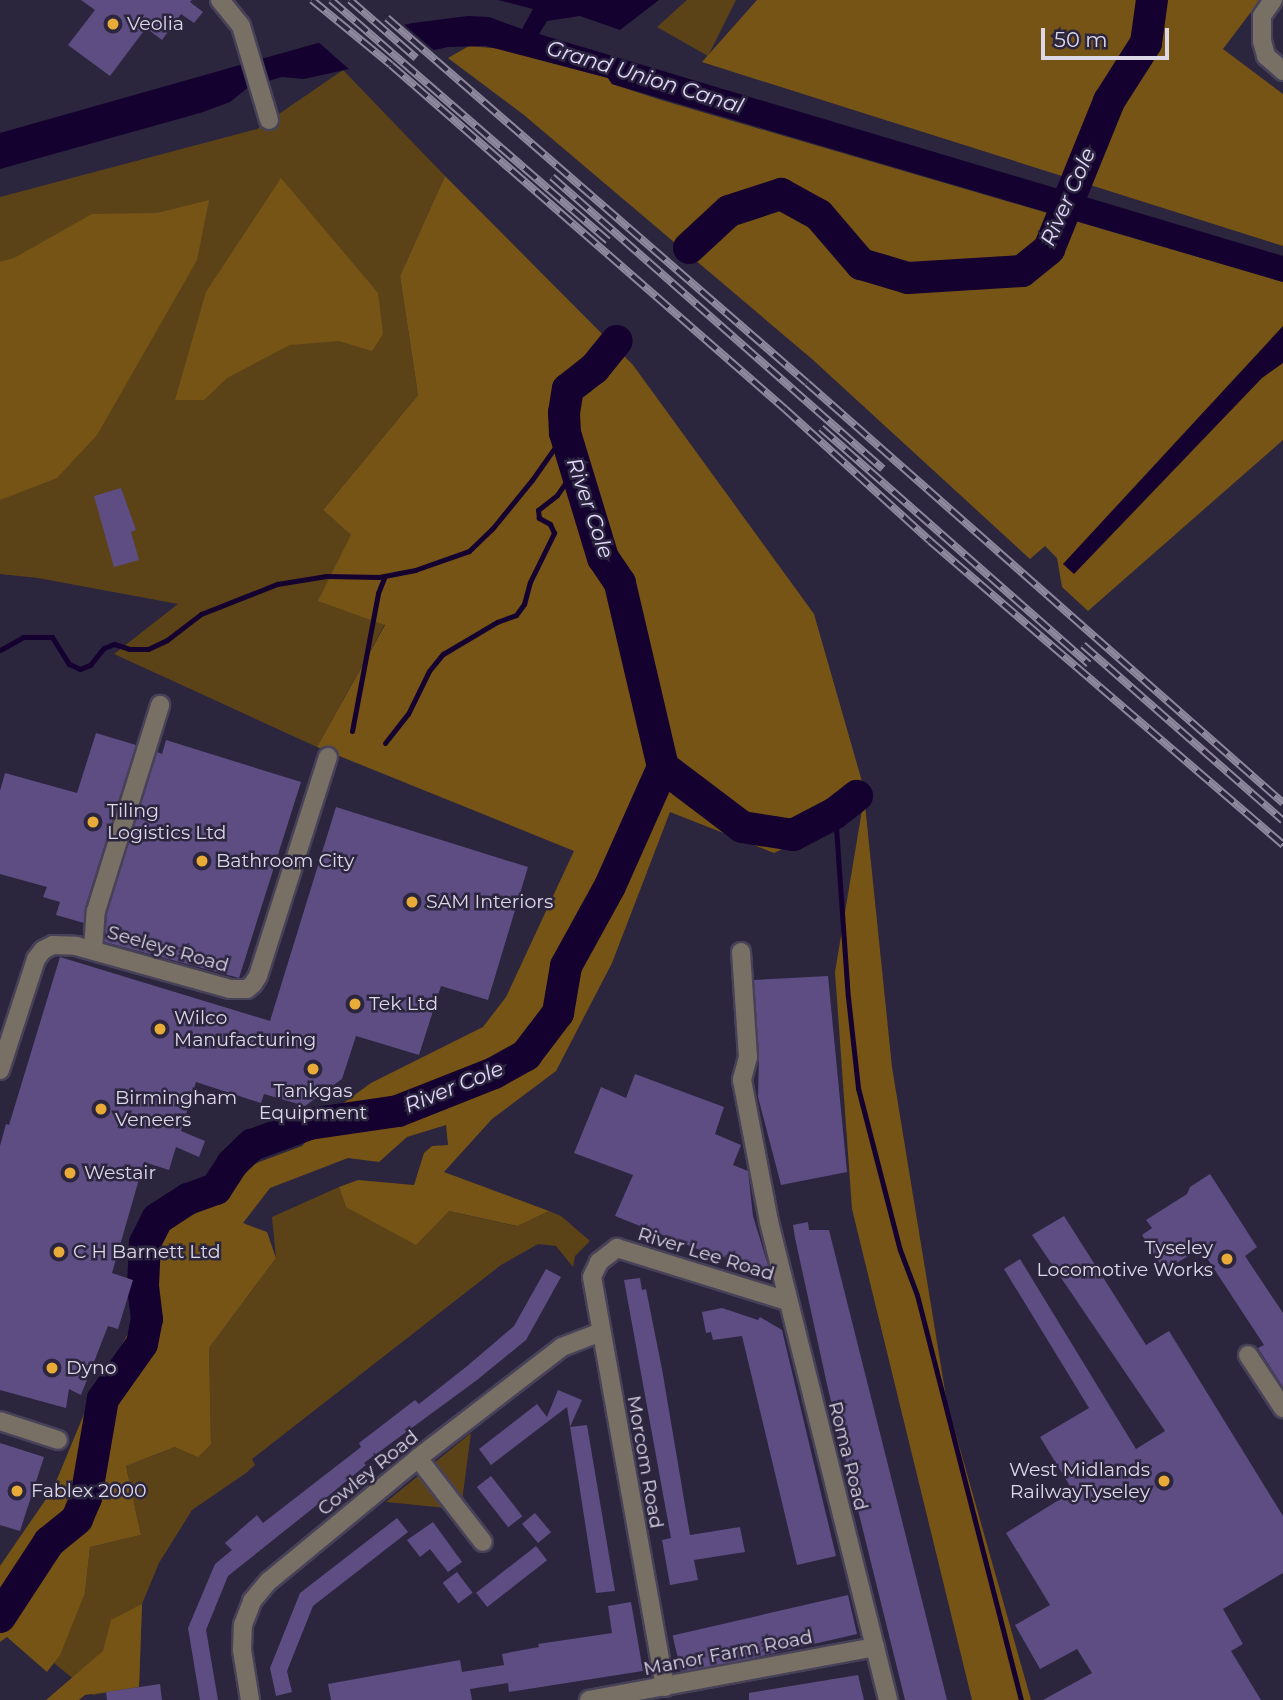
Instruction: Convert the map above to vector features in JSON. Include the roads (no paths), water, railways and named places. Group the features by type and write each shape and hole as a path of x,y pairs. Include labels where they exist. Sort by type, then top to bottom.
{"street":[{"path":"220,0 254,41 262,97 269,120"},
{"path":"1273,0 1262,16 1262,41 1266,56 1283,71"},
{"path":"93,950 96,911 160,705"},
{"name":"Seeleys Road","path":"0,1070 36,959 43,950 53,945 64,944 93,950 230,989 247,989 253,984 258,976 328,757"},
{"name":"Roma Road","path":"741,952 748,1057 742,1080 769,1222 888,1700"},
{"name":"River Lee Road","path":"613,1250 617,1248 788,1301"},
{"name":"Morcom Road","path":"613,1250 599,1262 592,1277 665,1687"},
{"name":"Cowley Road","path":"250,1700 242,1650 243,1625 253,1601 270,1581 418,1458 562,1347 601,1332"},
{"path":"1248,1355 1283,1408"},
{"path":"0,1421 58,1440"},
{"path":"418,1458 483,1542"},
{"name":"Manor Farm Road","path":"589,1700 875,1647"}],"water":[{"name":"Grand Union Canal","path":"498,0 659,0 620,30 580,16 547,21 539,34 1283,256 1283,282 612,84 608,78 486,46 448,47 304,79 282,77 250,86 230,102 200,113 0,169 0,133 318,43 413,23 468,16 489,17 522,29 533,9"},
{"path":"1283,326 1283,363 1262,378 1074,574 1063,564"}],"waterway":[{"name":"River Cole","path":"689,248 729,211 781,194 819,215 861,264 908,278 1022,271 1049,249 1109,101 1146,43 1152,0"},
{"name":"River Cole","path":"0,1617 49,1542 77,1519 86,1498 103,1399 142,1344 147,1319 143,1285 145,1243 157,1219 188,1199 216,1189 232,1164 252,1145 309,1124 398,1111 494,1073 526,1055 558,1013 566,966 610,886 663,767 620,583 603,558 565,433 564,413 568,389 594,369 617,341"},
{"path":"0,650 23,637 52,637 69,664 80,669 90,665 104,648 114,644 129,649 148,649 167,640 201,614 277,584 326,576 379,577 415,570 469,551 492,529 532,480 565,433"},
{"path":"385,743 408,714 429,671 443,654 497,622 516,615 524,604 530,582 554,533 550,524 539,518 538,510 557,495 575,469"},
{"path":"352,731 378,593 385,576"},
{"path":"663,767 742,827 793,835 835,813 857,796"},
{"path":"835,813 848,997 858,1088 900,1250 917,1295 1021,1700"}],"railway":[{"path":"312,0 391,65 785,409 930,541 1283,845"},
{"path":"331,0 608,241"},
{"path":"350,0 416,58"},
{"path":"387,18 807,383 1283,803"},
{"path":"552,177 883,469"},
{"path":"821,428 1089,664"},
{"path":"1083,645 1283,821"}],"place":[{"name":"Veolia","path":"113,24"},
{"name":"Tiling Logistics Ltd","path":"93,822"},
{"name":"Bathroom City","path":"202,861"},
{"name":"SAM Interiors","path":"412,902"},
{"name":"Tek Ltd","path":"355,1004"},
{"name":"Wilco Manufacturing","path":"160,1029"},
{"name":"Tankgas Equipment","path":"313,1069"},
{"name":"Birmingham Veneers","path":"101,1109"},
{"name":"Westair","path":"70,1173"},
{"name":"C H Barnett Ltd","path":"59,1252"},
{"name":"Tyseley Locomotive Works","path":"1227,1259"},
{"name":"Dyno","path":"52,1368"},
{"name":"West Midlands RailwayTyseley","path":"1164,1481"},
{"name":"Fablex 2000","path":"17,1491"}]}
